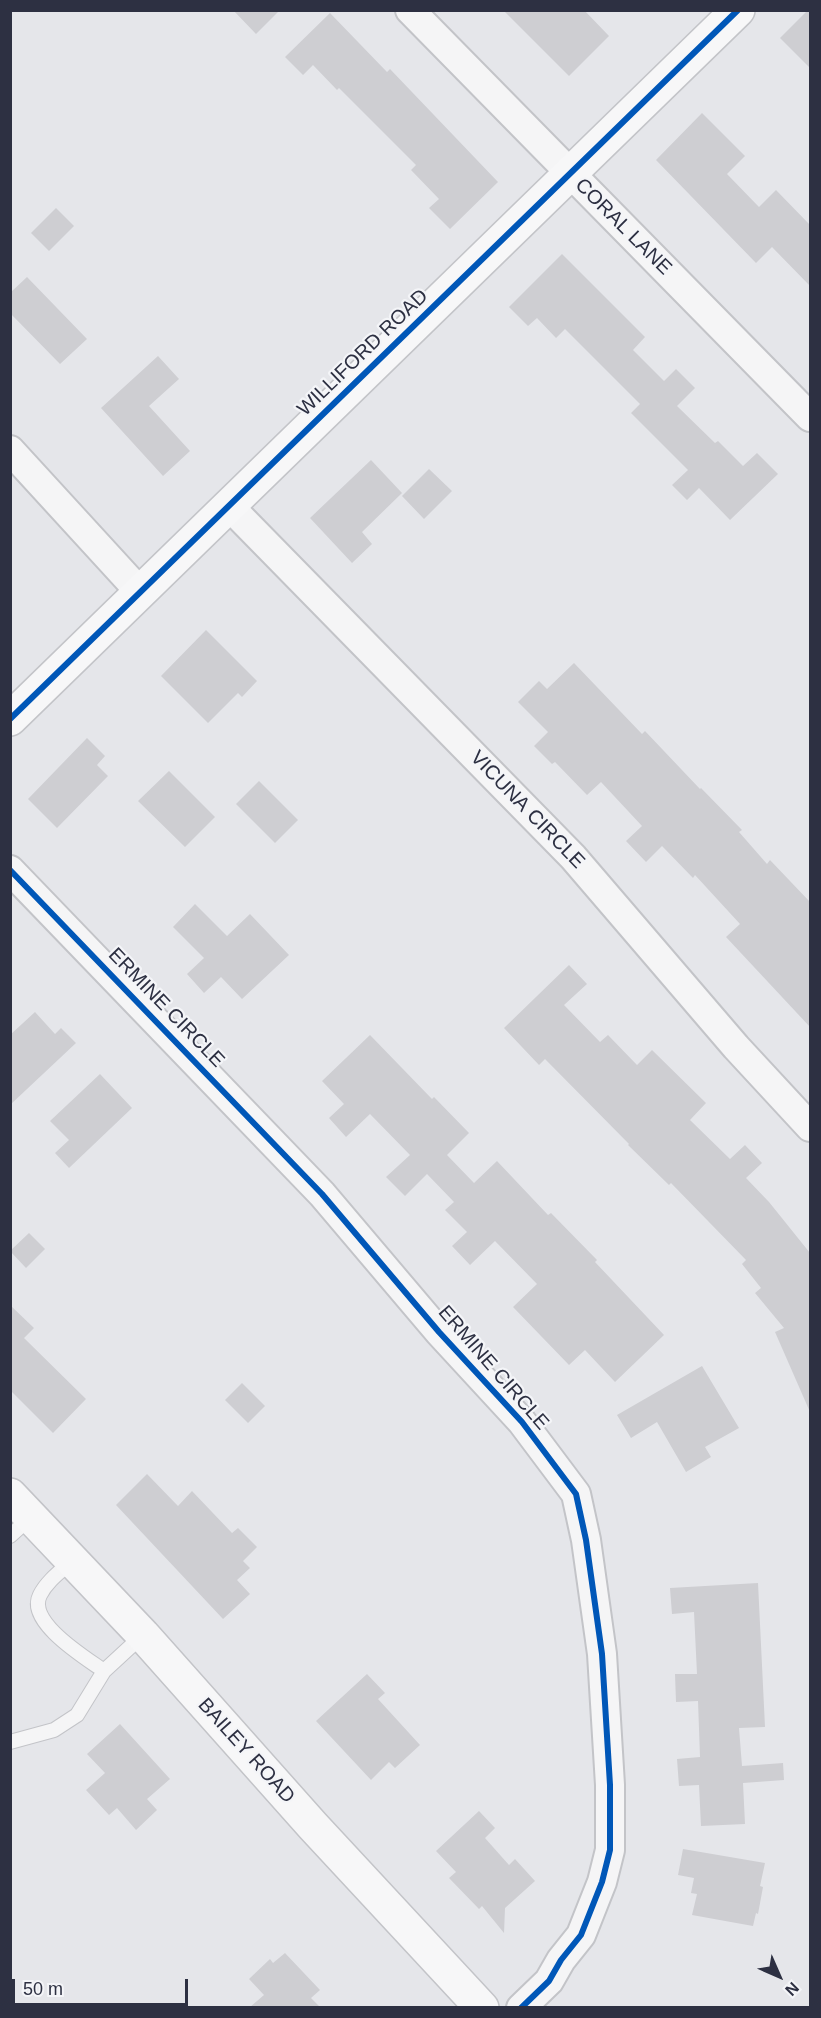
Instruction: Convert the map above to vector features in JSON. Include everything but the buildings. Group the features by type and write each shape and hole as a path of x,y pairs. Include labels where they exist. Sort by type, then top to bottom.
{"street":[{"name":"CORAL LANE","path":"410,10 810,417"},
{"name":"WILLIFORD ROAD","path":"10,719 738,10"},
{"path":"10,450 141,592"},
{"name":"VICUNA CIRCLE","path":"229,506 573,857 736,1047 810,1127"},
{"name":"ERMINE CIRCLE","path":"10,870 322,1194 440,1332 522,1422 576,1494 586,1540 602,1654 610,1785 610,1850 602,1882 582,1935 561,1960 549,1981 521,2007"},
{"name":"BAILEY ROAD","path":"17,1516 72,1561 143,1635 314,1826 482,2007"}],"lane":[{"path":"72,1561 44,1589 39,1597 38,1609 47,1625 64,1642 105,1671"},
{"path":"10,1742 54,1730 77,1715 105,1671 143,1635"}],"cycle path":[{"path":"10,719 738,10"},
{"path":"10,870 322,1194 439,1332 522,1422 576,1494 586,1540 602,1654 610,1785 610,1850 602,1882 581,1935 561,1960 549,1981 521,2008"}]}
